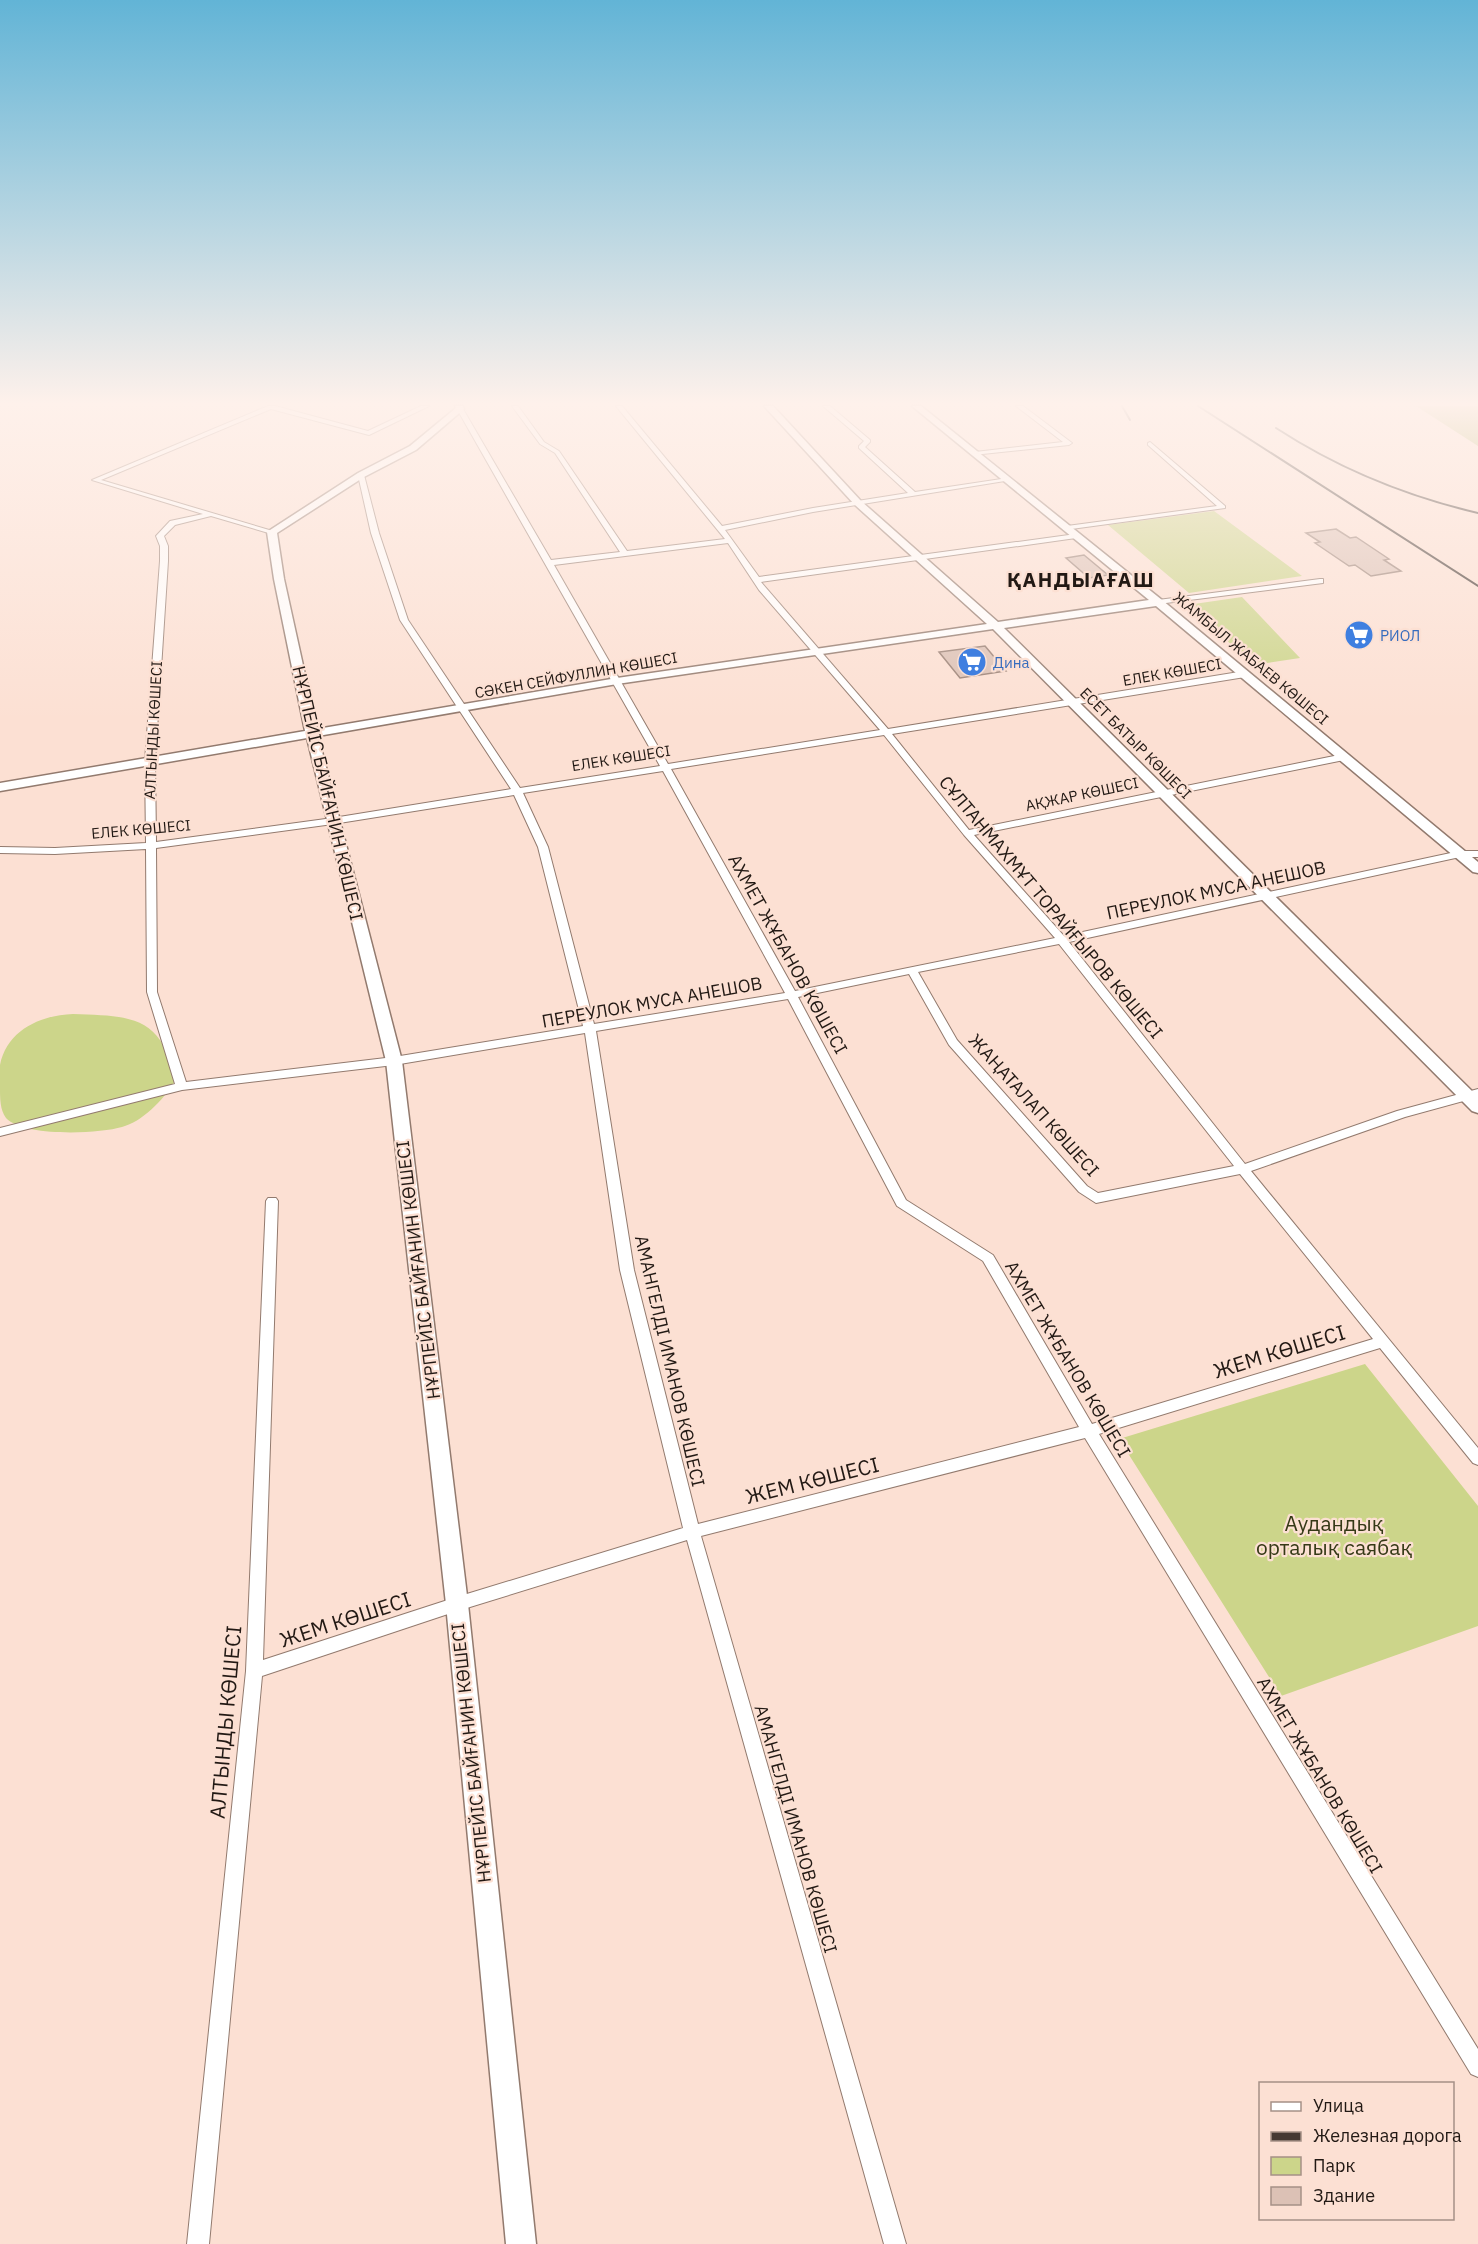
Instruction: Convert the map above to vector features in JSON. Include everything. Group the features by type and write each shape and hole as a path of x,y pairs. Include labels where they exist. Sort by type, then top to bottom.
{"street":[{"path":"200,511 272,532 305,511"},
{"name":"АМАНГЕЛДІ ИМАНОВ КӨШЕСІ","path":"370,511 404,620 517,790 543,847 590,1030 627,1270 692,1532 895,2244"},
{"name":"АХМЕТ ЖҰБАНОВ КӨШЕСІ","path":"518,511 617,681 791,995 901,1203 987,1258 1089,1431 1478,2067"},
{"path":"596,511 624,553"},
{"name":"СҰЛТАНМАХМҰТ ТОРАЙҒЫРОВ КӨШЕСІ","path":"705,511 730,541 756,580 887,734 967,833 1062,940 1243,1169 1478,1458"},
{"path":"720,529 817,511"},
{"name":"ЕСЕТ БАТЫР КӨШЕСІ","path":"866,511 996,626 1265,895 1472,1095 1478,1107"},
{"name":"ЖАМБЫЛ ЖАБАЕВ КӨШЕСІ","path":"1046,511 1478,870"},
{"path":"1067,528 1195,511"},
{"name":"АЛТЫНДЫ КӨШЕСІ","path":"182,1086 152,992 150,761 164,561 164,546 160,536 173,523 211,514"},
{"name":"НҰРПЕЙІС БАЙҒАНИН КӨШЕСІ","path":"272,532 279,579 312,735 394,1061 457,1604 521,2244"},
{"path":"756,580 1077,536"},
{"path":"548,563 730,541"},
{"path":"1158,602 1320,580"},
{"name":"СӘКЕН СЕЙФУЛЛИН КӨШЕСІ","path":"0,787 465,709 617,681 1158,602"},
{"name":"ЕЛЕК КӨШЕСІ","path":"0,850 56,851 150,846 333,821 663,766 887,734 1245,674"},
{"name":"АҚЖАР КӨШЕСІ","path":"967,833 1344,757"},
{"name":"ПЕРЕУЛОК МУСА АНЕШОВ","path":"0,1132 182,1086 394,1061 791,995 1062,940 1460,854 1478,854"},
{"name":"ЖАҢАТАЛАП КӨШЕСІ","path":"912,971 953,1042 1083,1189 1096,1198 1243,1169 1401,1114 1472,1095"},
{"name":"АЛТЫНДЫ КӨШЕСІ","path":"198,2244 254,1671 272,1201"},
{"name":"ЖЕМ КӨШЕСІ","path":"254,1671 457,1604 692,1532 1089,1431 1384,1341"}],"green space":[{"path":"1214,511 1302,576 1189,593 1108,525"},
{"path":"1242,597 1300,658 1254,665 1187,605"},
{"path":"73,1014 112,1016 142,1024 153,1032 162,1044 174,1083 151,1110 122,1127 96,1131 62,1132 44,1131 15,1124 6,1118 1,1104 0,1065 4,1053 10,1042 27,1027 49,1017"},
{"name":"Аудандық орталық саябақ","path":"1365,1364 1478,1506 1478,1626 1281,1696 1119,1439"}],"building":[{"path":"1336,529 1350,538 1356,537 1389,559 1384,560 1401,571 1371,576 1355,565 1349,566 1315,543 1320,542 1306,533"},
{"path":"1084,555 1108,575 1089,578 1066,558"},
{"name":"Дина","path":"985,646 1006,671 960,678 939,652"}],"railway":[{"path":"1361,511 1478,586"},
{"path":"1469,511 1478,513"}],"place":[{"name":"РИОЛ","path":"1359,635"},
{"name":"Дина","path":"972,662"}],"district":[{"name":"ҚАНДЫАҒАШ","path":"1081,579"}]}
